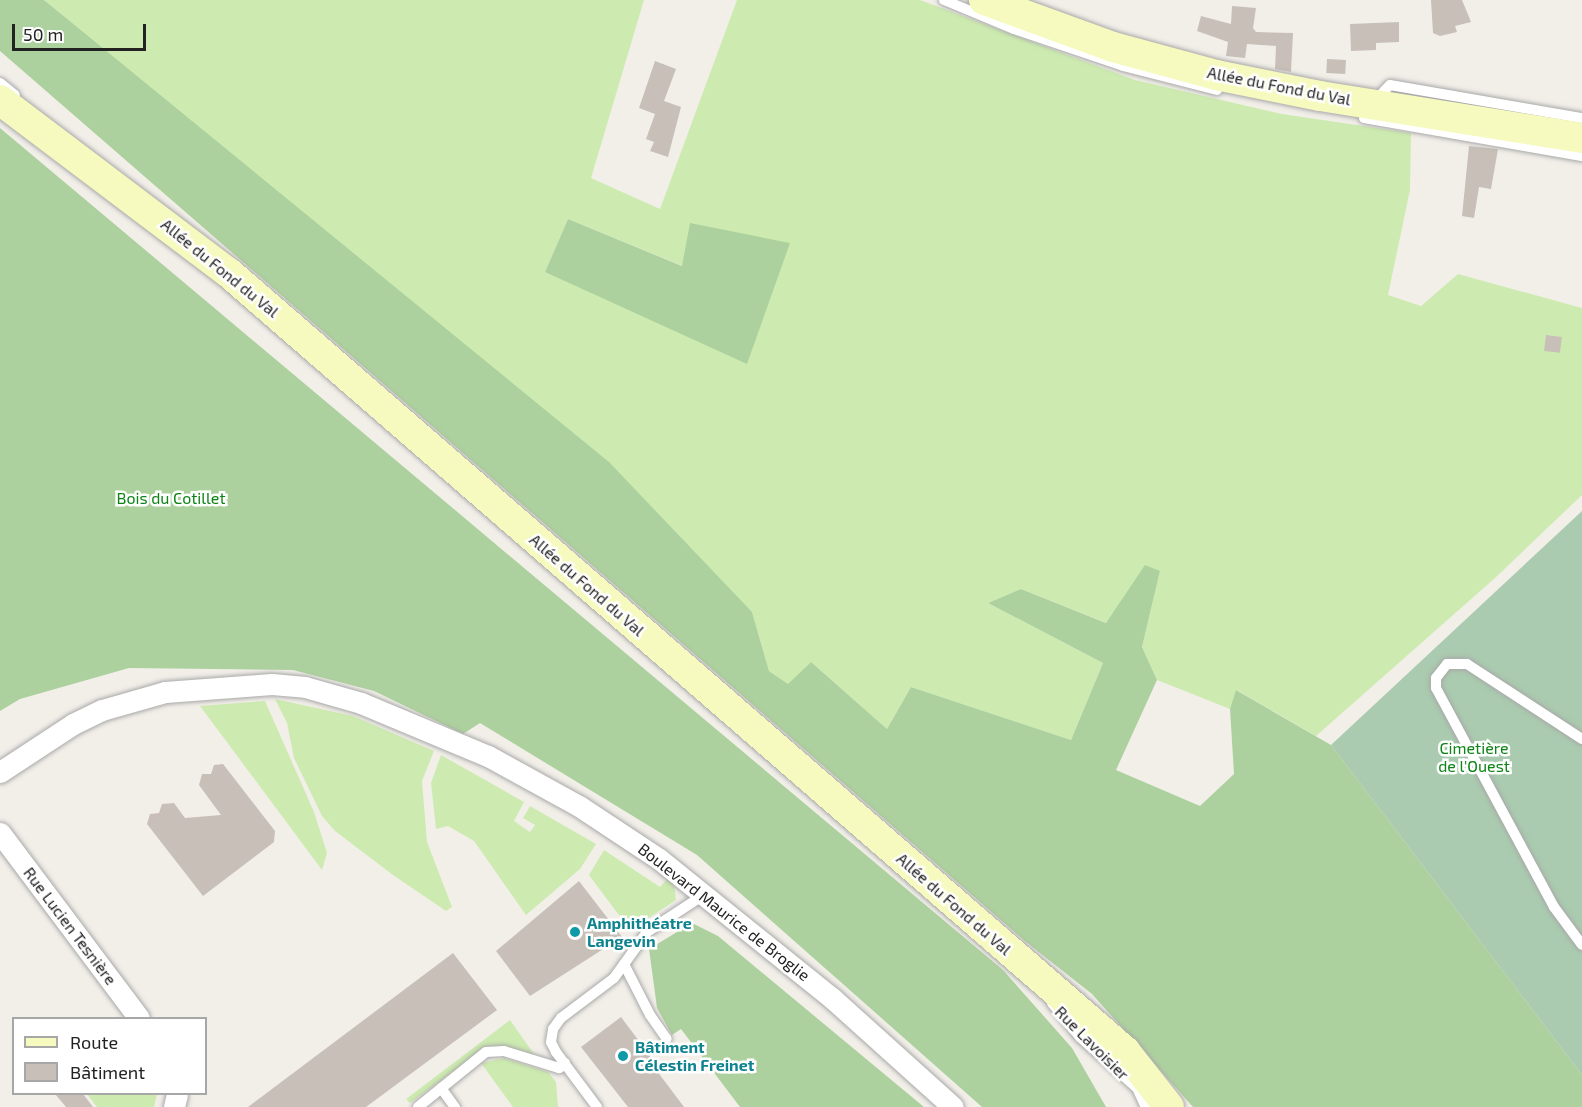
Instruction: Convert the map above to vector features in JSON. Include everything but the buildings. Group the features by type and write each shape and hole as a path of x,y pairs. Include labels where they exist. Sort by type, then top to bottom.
{"street":[{"name":"Allée du Fond du Val","path":"984,0 1037,22 1164,62 1361,110 1455,108 1582,138"},
{"name":"Allée du Fond du Val","path":"14,102 229,273 1125,1051 1159,1103"},
{"name":"Boulevard Maurice de Broglie","path":"0,772 47,738 102,710 190,687 252,683 298,686 398,716 488,756 615,829 706,893 833,999 953,1107"},
{"name":"Rue Lucien Tesnière","path":"0,833 138,1017"}],"lane":[{"path":"944,0 1014,29 1123,66 1230,93"},
{"path":"0,83 14,102"},
{"path":"1455,108 1582,118"},
{"path":"1361,110 1582,156"},
{"path":"101,160 119,174 136,201"},
{"path":"1582,739 1467,664 1447,664 1436,678 1436,688 1554,907 1582,945"},
{"path":"597,1107 551,1042 554,1029 561,1018 602,989 647,932 706,893"},
{"path":"624,964 650,1015 667,1039"},
{"path":"418,1107 486,1052 504,1051 559,1068 565,1063"},
{"path":"441,1088 455,1107"}],"green space":[{"path":"0,0 44,0 609,462 752,612 769,671 788,684 811,662 887,729 911,687 1071,740 1103,663 988,603 1021,589 1106,623 1145,565 1160,571 1142,647 1157,680 1116,770 1200,806 1234,774 1230,709 1236,690 1331,745 1582,1075 1582,1107 1193,1107 1092,994 1026,942 0,51"},
{"path":"44,0 644,0 591,178 660,209 737,0 920,0 1135,80 1282,114 1411,133 1410,190 1388,295 1421,306 1458,274 1582,308 1582,495 1495,578 1316,736 1237,690 1230,709 1157,680 1142,647 1160,571 1107,623 1021,589 988,603 1103,663 1071,740 911,687 887,729 811,662 789,685 769,671 752,612 261,181","holes":["568,219 683,266 545,272"]},
{"name":"Bois du Cotillet","path":"0,128 1003,970 1072,1048 1106,1107 982,1107 697,855 480,723 463,734 374,691 293,670 129,668 20,699 0,711"},
{"path":"568,219 682,266 690,223 790,243 747,364 545,272"},
{"name":"Cimetière de l'Ouest","path":"1582,511 1582,1075 1331,745"},
{"path":"275,699 353,716 434,751 422,781 427,842 452,907 446,911 393,875 335,831 322,816 294,758 287,723"},
{"path":"265,701 314,812 327,853 322,870 200,706"},
{"path":"441,755 524,802 514,821 530,832 535,825 523,818 530,806 596,844 580,869 526,915 474,841 448,826 436,829 431,783"},
{"path":"604,850 660,887 668,878 674,884 676,900 630,930 589,875"},
{"path":"692,923 718,936 924,1107 740,1107 681,1029 672,1035 657,1008 649,949"},
{"path":"510,1020 536,1057 488,1046 410,1103 406,1099"},
{"path":"504,1058 548,1072 556,1082 558,1107 513,1107 481,1063"},
{"path":"88,1095 157,1095 154,1107 97,1107"}],"place":[{"name":"Amphithéatre Langevin","path":"575,932"},
{"name":"Bâtiment Célestin Freinet","path":"623,1056"}]}
